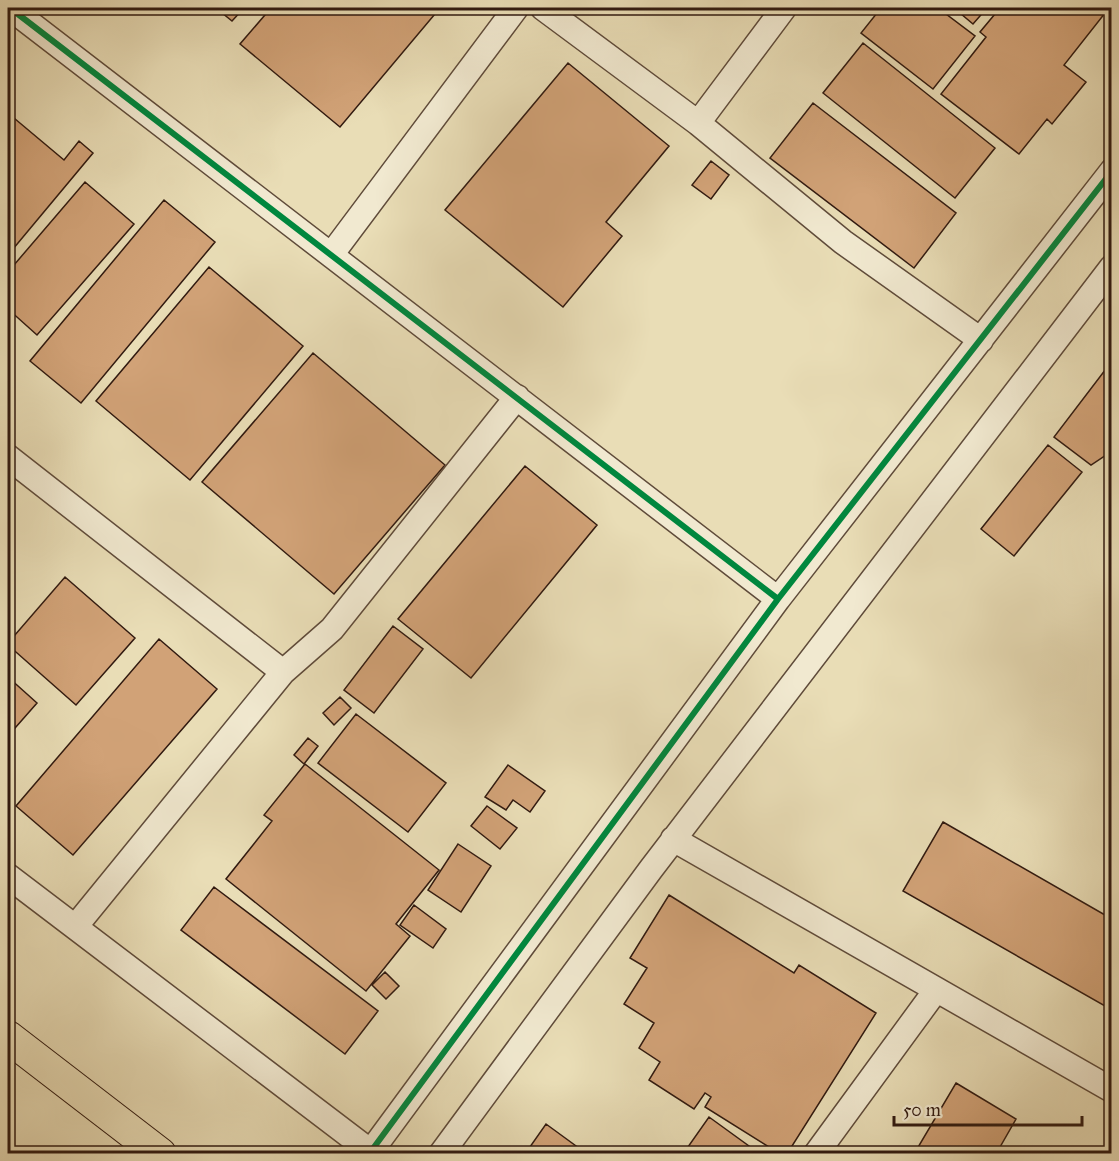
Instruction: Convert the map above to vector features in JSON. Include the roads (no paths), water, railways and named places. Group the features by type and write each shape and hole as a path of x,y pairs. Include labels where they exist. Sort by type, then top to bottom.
{"main road":[{"path":"8,1037 160,1154"}],"street":[{"path":"10,8 778,599"},
{"path":"331,255 516,8"},
{"path":"543,8 698,123 843,242 981,340"},
{"path":"698,123 784,8"},
{"path":"8,876 370,1153 778,599 1112,171"},
{"path":"441,1154 674,839 1112,267"},
{"path":"75,927 283,672 332,629 517,398"},
{"path":"8,457 283,672"},
{"path":"674,839 1112,1090"},
{"path":"816,1154 936,990"}]}
